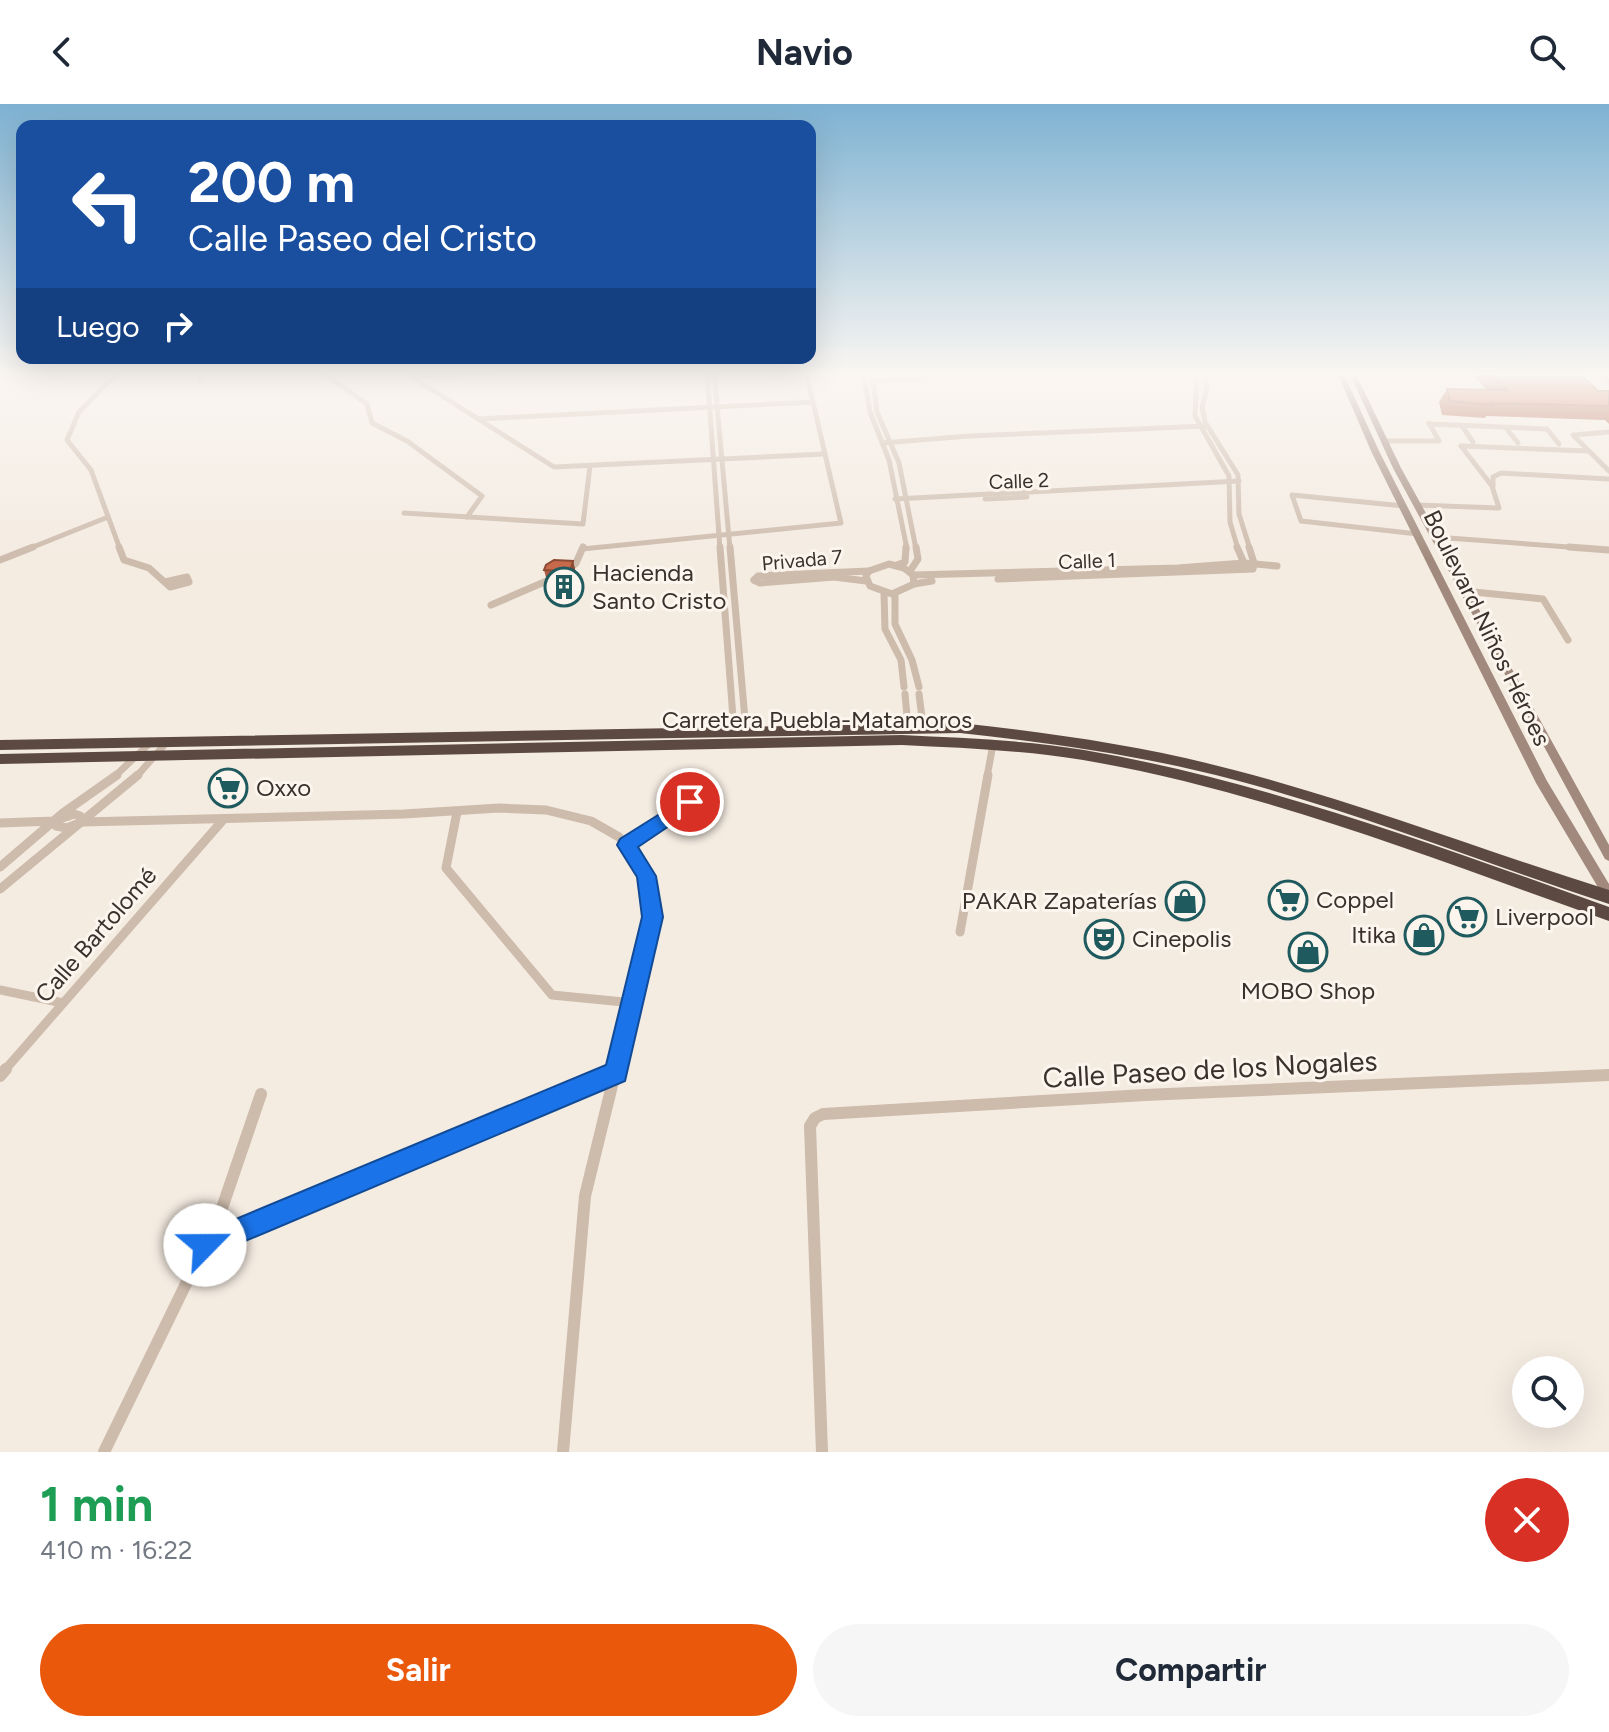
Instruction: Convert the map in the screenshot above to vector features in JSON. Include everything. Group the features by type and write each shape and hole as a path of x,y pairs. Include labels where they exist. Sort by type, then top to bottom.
{"highway":[{"name":"Carretera Puebla-Matamoros","path":"0,759 140,755 159,746 923,726 1080,742 1235,775 1346,808 1609,896"},
{"name":"Carretera Puebla-Matamoros","path":"0,745 902,740 993,744 1108,760 1246,794 1488,871 1609,914"}],"main road":[{"name":"Boulevard Niños Héroes","path":"1370,435 1542,783 1609,896"},
{"name":"Boulevard Niños Héroes","path":"1381,435 1609,856"}],"street":[{"path":"68,435 67,440 91,470 124,560 149,568 165,582"},
{"path":"395,435 482,496 467,517"},
{"path":"503,435 554,467 824,454"},
{"path":"716,435 741,673 740,731"},
{"path":"491,605 563,574 576,563 583,547 724,531 841,523 820,435"},
{"path":"883,435 886,440 899,463 918,559 912,573 914,584 908,590 895,594 875,590 866,581 869,571 881,565 905,562 908,555 896,502 886,440 884,435"},
{"path":"886,440 983,435"},
{"path":"1207,435 1230,483 1228,512 1232,536 1244,563"},
{"path":"1209,435 1239,484 1239,514 1254,563"},
{"path":"1384,441 1439,441 1436,435"},
{"path":"1468,435 1473,442"},
{"path":"1512,435 1518,443"},
{"path":"1551,435 1559,444"},
{"path":"1574,435 1609,471"},
{"path":"1417,505 1499,508 1492,486 1461,446 1588,451"},
{"path":"404,513 583,524 590,466"},
{"path":"1492,486 1493,477 1501,473 1609,479"},
{"name":"Calle 2","path":"896,502 1239,484"},
{"path":"1404,506 1292,495 1301,521 1418,534"},
{"path":"0,560 108,517"},
{"path":"724,531 730,674 740,731"},
{"path":"1435,537 1609,550"},
{"name":"Calle 1","path":"912,573 1083,574 1244,563 1277,566"},
{"name":"Calle 1","path":"914,584 940,580 1253,569 1254,563"},
{"path":"897,565 912,573"},
{"name":"Privada 7","path":"866,581 834,577 760,583 754,580 758,576 869,571"},
{"path":"1464,591 1543,599 1568,640"},
{"path":"884,593 885,629 901,660 908,727"},
{"path":"895,594 895,624 912,660 923,726"},
{"path":"730,674 741,673"},
{"path":"960,932 993,744"},
{"path":"0,889 139,774 159,746"},
{"path":"0,867 140,755"},
{"path":"627,845 690,802"},
{"path":"54,821 56,826 63,828 82,822 532,808 591,821 627,845 646,876 653,917 585,1196 563,1452"},
{"path":"457,812 446,868 552,995 634,1003"},
{"name":"Calle Bartolomé","path":"0,1076 223,820"},
{"path":"0,823 54,821"},
{"path":"0,990 63,1003"},
{"path":"205,1245 616,1073"},
{"name":"Calle Paseo de los Nogales","path":"822,1452 810,1126 815,1118 823,1114 1145,1095 1609,1075"},
{"path":"104,1452 220,1214 261,1094"}],"building":[{"path":"554,560 573,561 570,571 544,570"}],"place":[{"name":"Hacienda Santo Cristo","path":"564,587"},
{"name":"Oxxo","path":"228,788"},
{"name":"Coppel","path":"1288,900"},
{"name":"PAKAR Zapaterías","path":"1185,901"},
{"name":"Liverpool","path":"1467,917"},
{"name":"Itika","path":"1424,935"},
{"name":"Cinepolis","path":"1104,939"},
{"name":"MOBO Shop","path":"1308,952"}],"route":[{"path":"205,1245 616,1073 653,917 646,876 627,845 690,802"}]}
